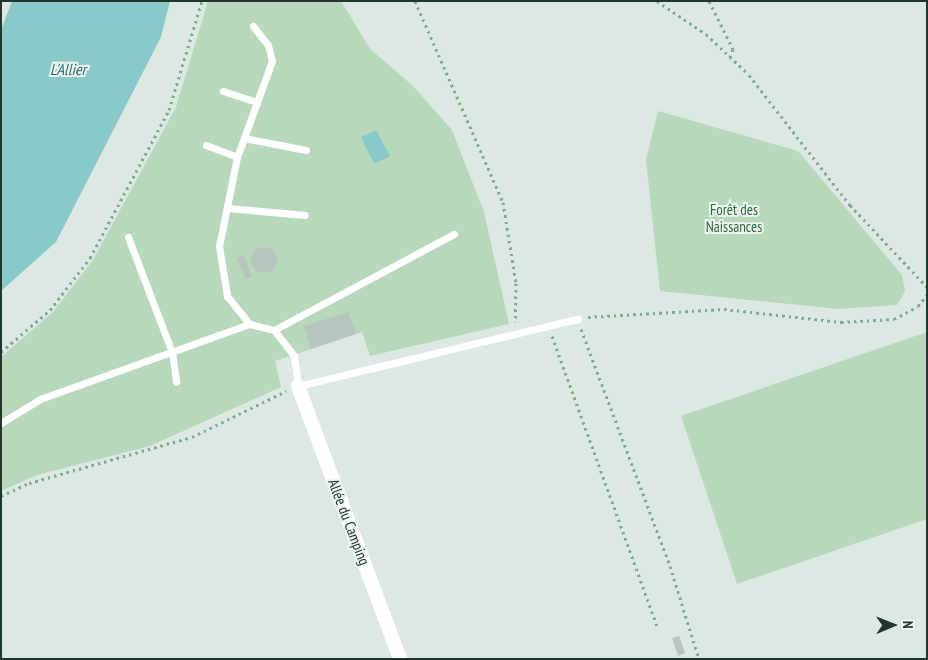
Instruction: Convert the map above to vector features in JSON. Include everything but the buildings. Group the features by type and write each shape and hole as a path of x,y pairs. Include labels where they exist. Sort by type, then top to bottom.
{"street":[{"name":"Allée du Camping","path":"298,386 400,659"}],"lane":[{"path":"250,324 227,296 219,246 237,157 272,61 268,45 252,26"},
{"path":"223,91 257,102"},
{"path":"244,138 306,150"},
{"path":"206,145 237,157"},
{"path":"226,208 305,215"},
{"path":"274,330 454,234"},
{"path":"128,237 172,352 176,382"},
{"path":"1,423 40,399 250,324 274,330 294,356 298,386 548,324 578,319"}],"path":[{"path":"1,352 50,310 90,258 169,110 202,1"},
{"path":"415,1 503,202 516,283 515,333"},
{"path":"657,1 706,34 730,57 850,204 927,287"},
{"path":"709,1 732,49 730,57"},
{"path":"699,659 670,566 578,319 613,312 724,308 841,322 894,320 918,306 927,295"},
{"path":"548,324 657,626"},
{"path":"1,496 29,483 192,437 298,386"}],"green space":[{"path":"208,1 341,1 370,49 412,85 452,130 484,212 509,324 370,356 362,332 275,361 281,387 150,446 37,475 1,491 1,357 53,312 93,260 176,107"},
{"name":"Forêt des Naissances","path":"658,111 798,151 902,275 905,291 897,305 838,309 660,291 646,160"},
{"path":"927,332 927,519 737,584 681,416"}],"water":[{"name":"L'Allier","path":"12,1 170,1 161,37 56,242 1,291 1,30"},
{"path":"376,130 390,156 374,164 361,137"}]}
